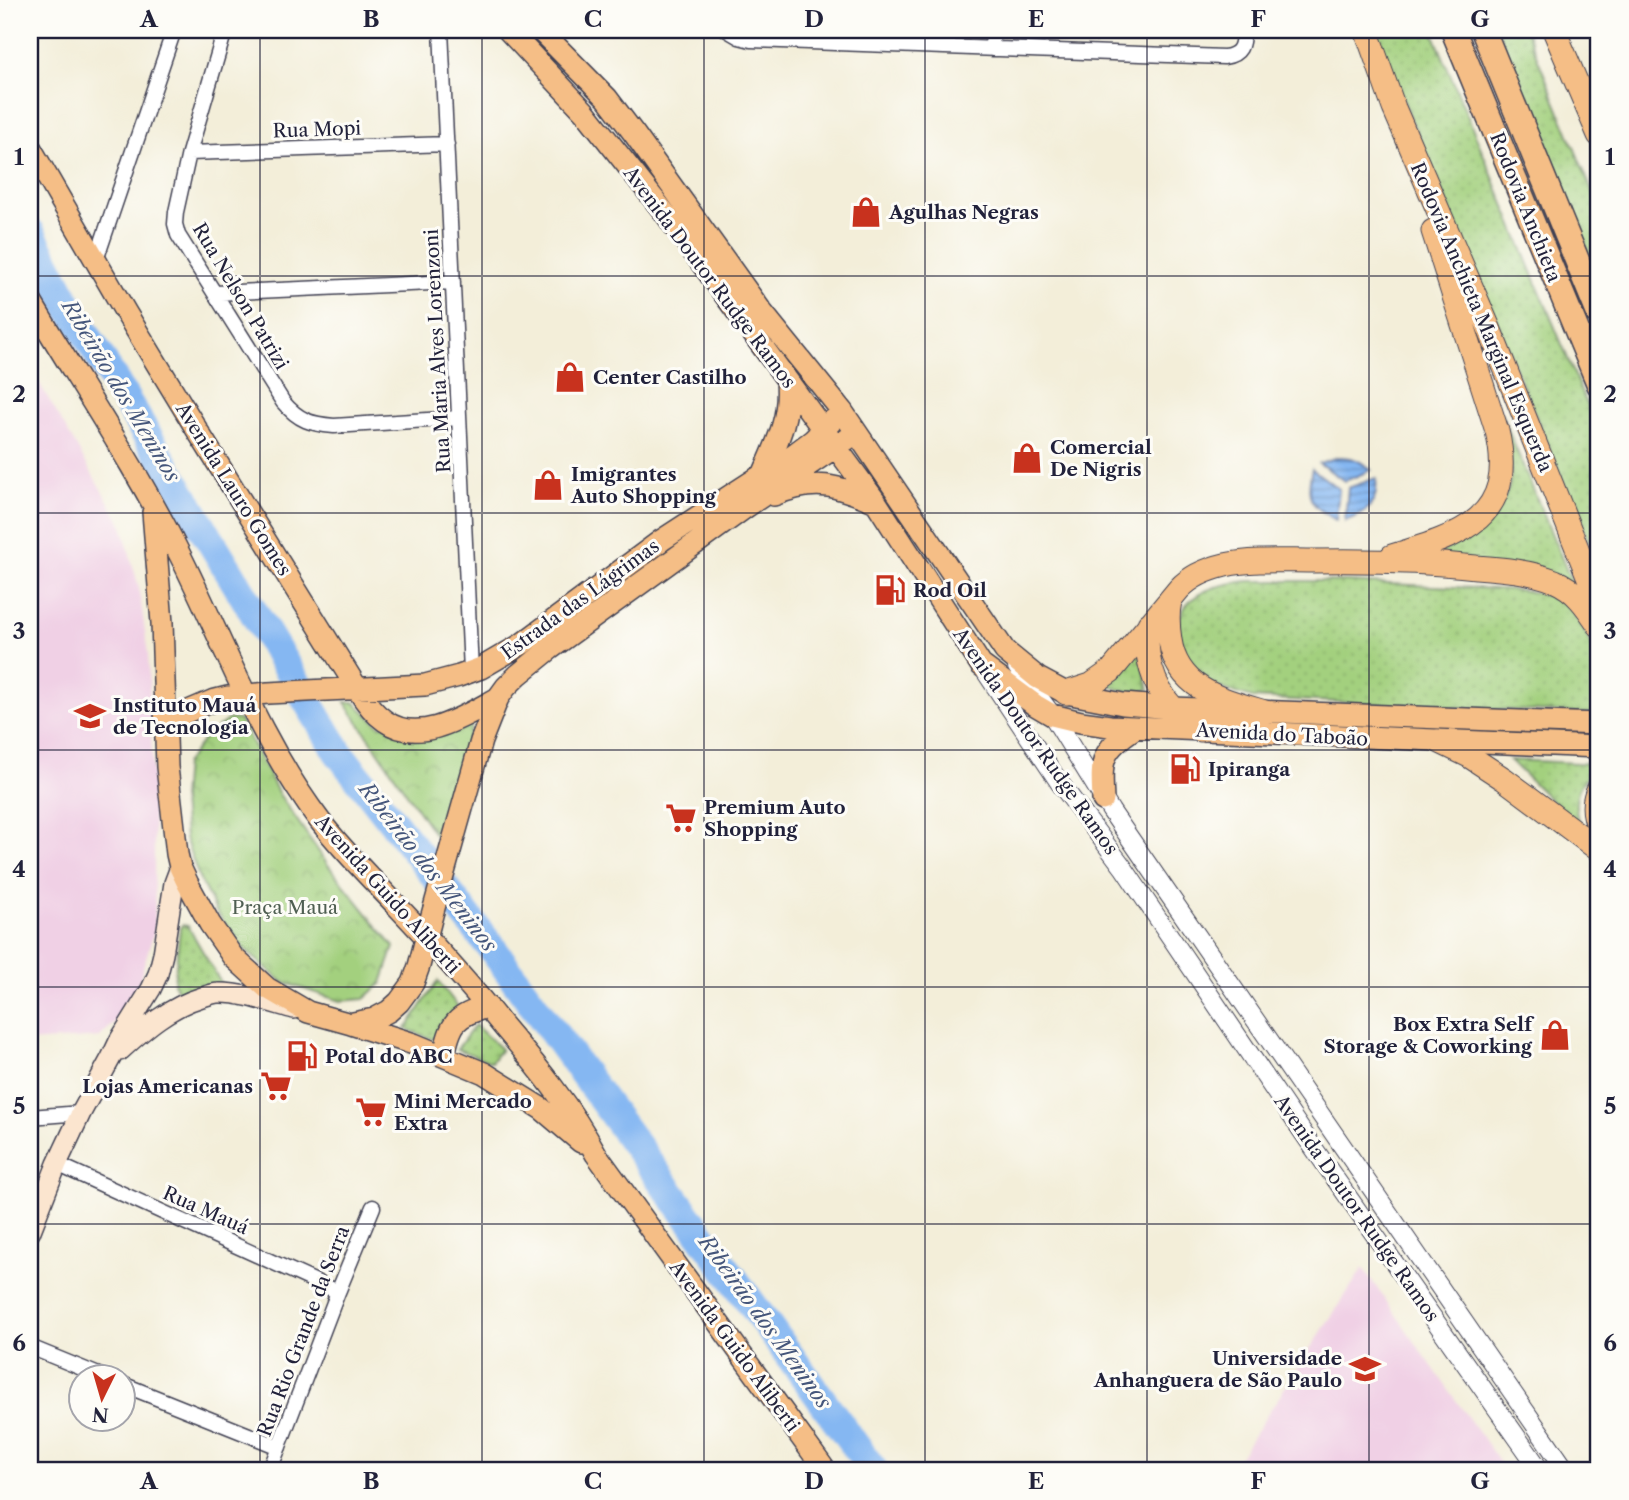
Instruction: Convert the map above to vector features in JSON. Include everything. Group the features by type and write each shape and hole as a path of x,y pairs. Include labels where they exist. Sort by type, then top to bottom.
{"highway":[{"name":"Rodovia Anchieta Marginal Esquerda","path":"1366,30 1394,108 1489,328 1599,603"},
{"name":"Rodovia Anchieta","path":"1453,30 1599,384"},
{"name":"Rodovia Anchieta","path":"1483,30 1599,314"},
{"path":"1554,30 1599,135"},
{"path":"1382,560 1448,537 1481,517 1488,510 1498,489 1502,462 1497,431 1394,108"},
{"path":"1066,693 1086,688 1103,678 1183,585 1195,576 1228,564 1382,560 1504,569 1541,576 1566,586 1581,599 1599,625"},
{"path":"1170,601 1170,643 1181,670 1192,683 1235,704 1265,712"},
{"path":"1149,624 1147,647 1150,664 1162,692 1173,708 1200,730"},
{"path":"1438,741 1469,756 1504,779 1599,850"},
{"path":"1599,789 1594,806 1599,827"}],"main road":[{"name":"Avenida Doutor Rudge Ramos","path":"508,30 585,112 665,214 876,502 981,665"},
{"name":"Avenida Doutor Rudge Ramos","path":"540,30 607,99 635,135 762,312 842,411 1005,650"},
{"name":"Avenida Lauro Gomes","path":"30,147 349,688 383,719 395,726 412,730 449,723 498,698"},
{"name":"Avenida Guido Aliberti","path":"30,300 153,503 244,695 291,779 320,821 449,960 540,1069 596,1154 825,1470"},
{"path":"763,475 786,419 789,400 787,382"},
{"name":"Estrada das Lágrimas","path":"164,728 197,706 228,696 425,685 448,680 489,663 522,644 662,540 793,455 842,411"},
{"name":"Estrada das Lágrimas","path":"351,1024 374,1019 389,1011 400,1002 413,983 481,741 498,698 518,675 550,649 746,507 857,432"},
{"path":"746,507 787,490 816,485 844,489 876,502"},
{"name":"Avenida Guido Aliberti","path":"153,503 162,623 164,728 172,817 180,867 195,900 233,957 267,988 309,1012 414,1044 484,1073 542,1109 596,1154"},
{"name":"Avenida do Taboão","path":"1005,650 1038,678 1066,693 1123,704 1599,724"},
{"name":"Avenida do Taboão","path":"981,665 1052,715 1081,722 1135,727 1599,747"},
{"path":"1107,806 1102,775 1105,755 1111,745 1135,727"},
{"path":"30,1233 57,1164 81,1113 120,1038 158,974 174,883 180,867"},
{"path":"111,1058 169,1010 188,1001 218,993 251,997 309,1012"},
{"path":"444,1056 451,1028 460,1017 488,1007"}],"street":[{"path":"96,260 174,30"},
{"name":"Rua Nelson Patrizi","path":"225,30 189,153 176,212 178,234 283,402 305,421 334,426 459,418"},
{"name":"Rua Maria Alves Lorenzoni","path":"441,30 471,671"},
{"path":"727,30 751,40 1224,57 1238,52 1244,30"},
{"path":"992,49 993,30"},
{"name":"Rua Mopi","path":"189,153 447,144"},
{"path":"216,293 453,282"},
{"name":"Avenida Doutor Rudge Ramos","path":"1005,650 1052,715 1107,806 1566,1470"},
{"name":"Avenida Doutor Rudge Ramos","path":"981,665 1059,782 1123,867 1308,1140 1540,1470"},
{"path":"1093,825 1107,806"},
{"path":"30,1117 81,1113"},
{"name":"Rua Mauá","path":"57,1164 338,1292"},
{"name":"Rua Rio Grande da Serra","path":"270,1470 373,1207"},
{"path":"30,1347 73,1364"},
{"path":"136,1390 279,1447"}],"shaded area":[{"name":"Instituto Mauá de Tecnologia","path":"30,367 122,525 139,588 148,654 155,928 137,988 121,1016 100,1037 30,1042"},
{"name":"Universidade Anhanguera de São Paulo","path":"1363,1268 1505,1470 1231,1470"}],"green space":[{"path":"1374,30 1432,30 1599,434 1599,567"},
{"path":"1498,30 1526,30 1599,208 1599,280"},
{"path":"1501,413 1573,585 1436,555 1485,523 1503,501 1509,488 1509,451"},
{"path":"1250,581 1323,581 1520,590 1553,597 1571,610 1596,656 1600,675 1599,714 1252,698 1205,682 1189,665 1182,650 1179,621 1183,610 1189,602 1207,590"},
{"path":"1138,648 1149,689 1130,691 1111,686 1111,682"},
{"path":"345,702 354,702 380,726 472,722 443,847"},
{"name":"Praça Mauá","path":"229,719 240,720 279,794 328,865 394,947 382,983 364,999 340,1001 283,982 244,949 216,911 200,880 185,838 182,799 185,764 205,737"},
{"path":"1510,760 1599,764 1599,768 1584,781 1577,797 1577,816 1585,834"},
{"path":"182,925 188,926 222,985 178,992 174,983"},
{"path":"438,981 459,1008 438,1041 406,1029"},
{"path":"475,1025 501,1049 491,1062 457,1049"}],"water":[{"path":"1338,457 1356,460 1371,470 1345,481 1319,463"},
{"path":"1312,469 1339,489 1336,520 1320,510 1312,500 1309,487"},
{"path":"1376,478 1374,500 1366,510 1345,521 1348,488"}],"waterway":[{"name":"Ribeirão dos Meninos","path":"30,232 69,306 338,752 494,951 873,1470"}],"place":[{"name":"Agulhas Negras","path":"866,212"},
{"name":"Center Castilho","path":"570,377"},
{"name":"Comercial De Nigris","path":"1027,458"},
{"name":"Imigrantes Auto Shopping","path":"548,485"},
{"name":"Rod Oil","path":"890,590"},
{"name":"Instituto Mauá de Tecnologia","path":"90,716"},
{"name":"Ipiranga","path":"1185,769"},
{"name":"Premium Auto Shopping","path":"681,818"},
{"name":"Box Extra Self Storage & Coworking","path":"1555,1035"},
{"name":"Potal do ABC","path":"302,1056"},
{"name":"Lojas Americanas","path":"276,1086"},
{"name":"Mini Mercado Extra","path":"371,1112"},
{"name":"Universidade Anhanguera de São Paulo","path":"1365,1369"}]}
